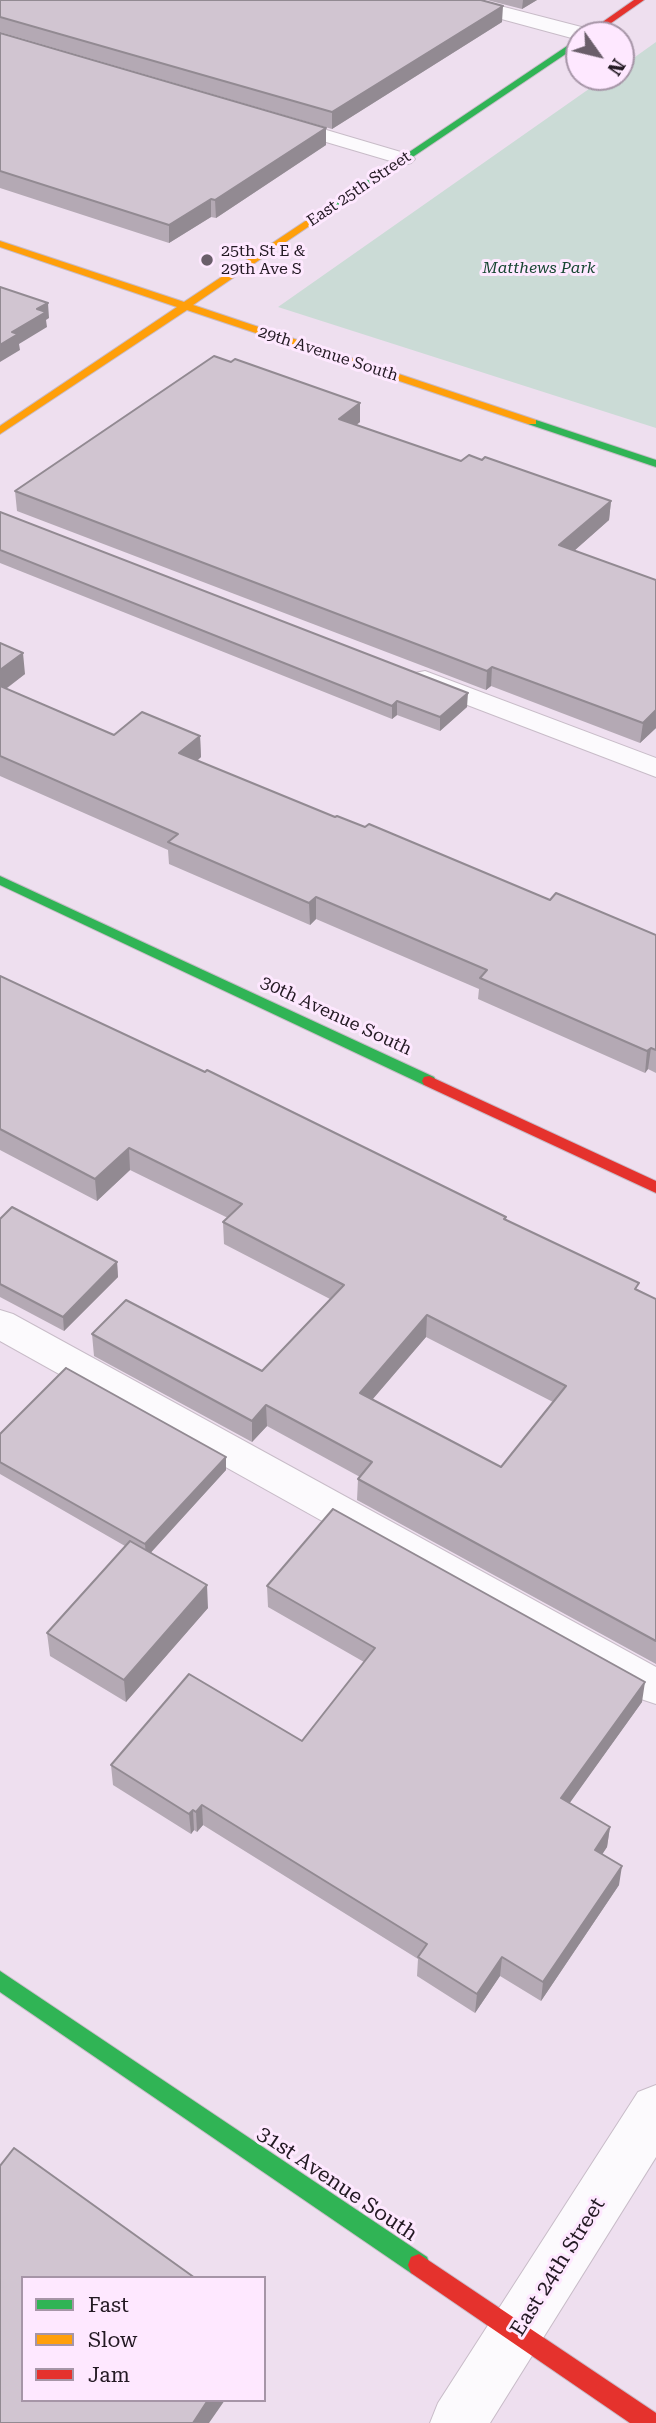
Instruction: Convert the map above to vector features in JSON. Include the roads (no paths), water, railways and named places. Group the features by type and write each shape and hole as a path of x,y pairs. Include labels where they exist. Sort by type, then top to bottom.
{"street":[{"path":"453,0 565,29"},
{"path":"608,21 640,0"},
{"name":"East 25th Street","path":"0,431 565,50"},
{"name":"29th Avenue South","path":"0,244 656,464"},
{"name":"30th Avenue South","path":"0,880 656,1187"},
{"name":"31st Avenue South","path":"0,1980 650,2423"},
{"name":"East 24th Street","path":"458,2423 656,2110"}],"lane":[{"path":"266,118 404,159"},
{"path":"399,669 656,768"},
{"path":"0,1324 656,1687"}],"place":[{"name":"25th St E & 29th Ave S","path":"207,260"}],"park label":[{"name":"Matthews Park","path":"539,268"}]}
